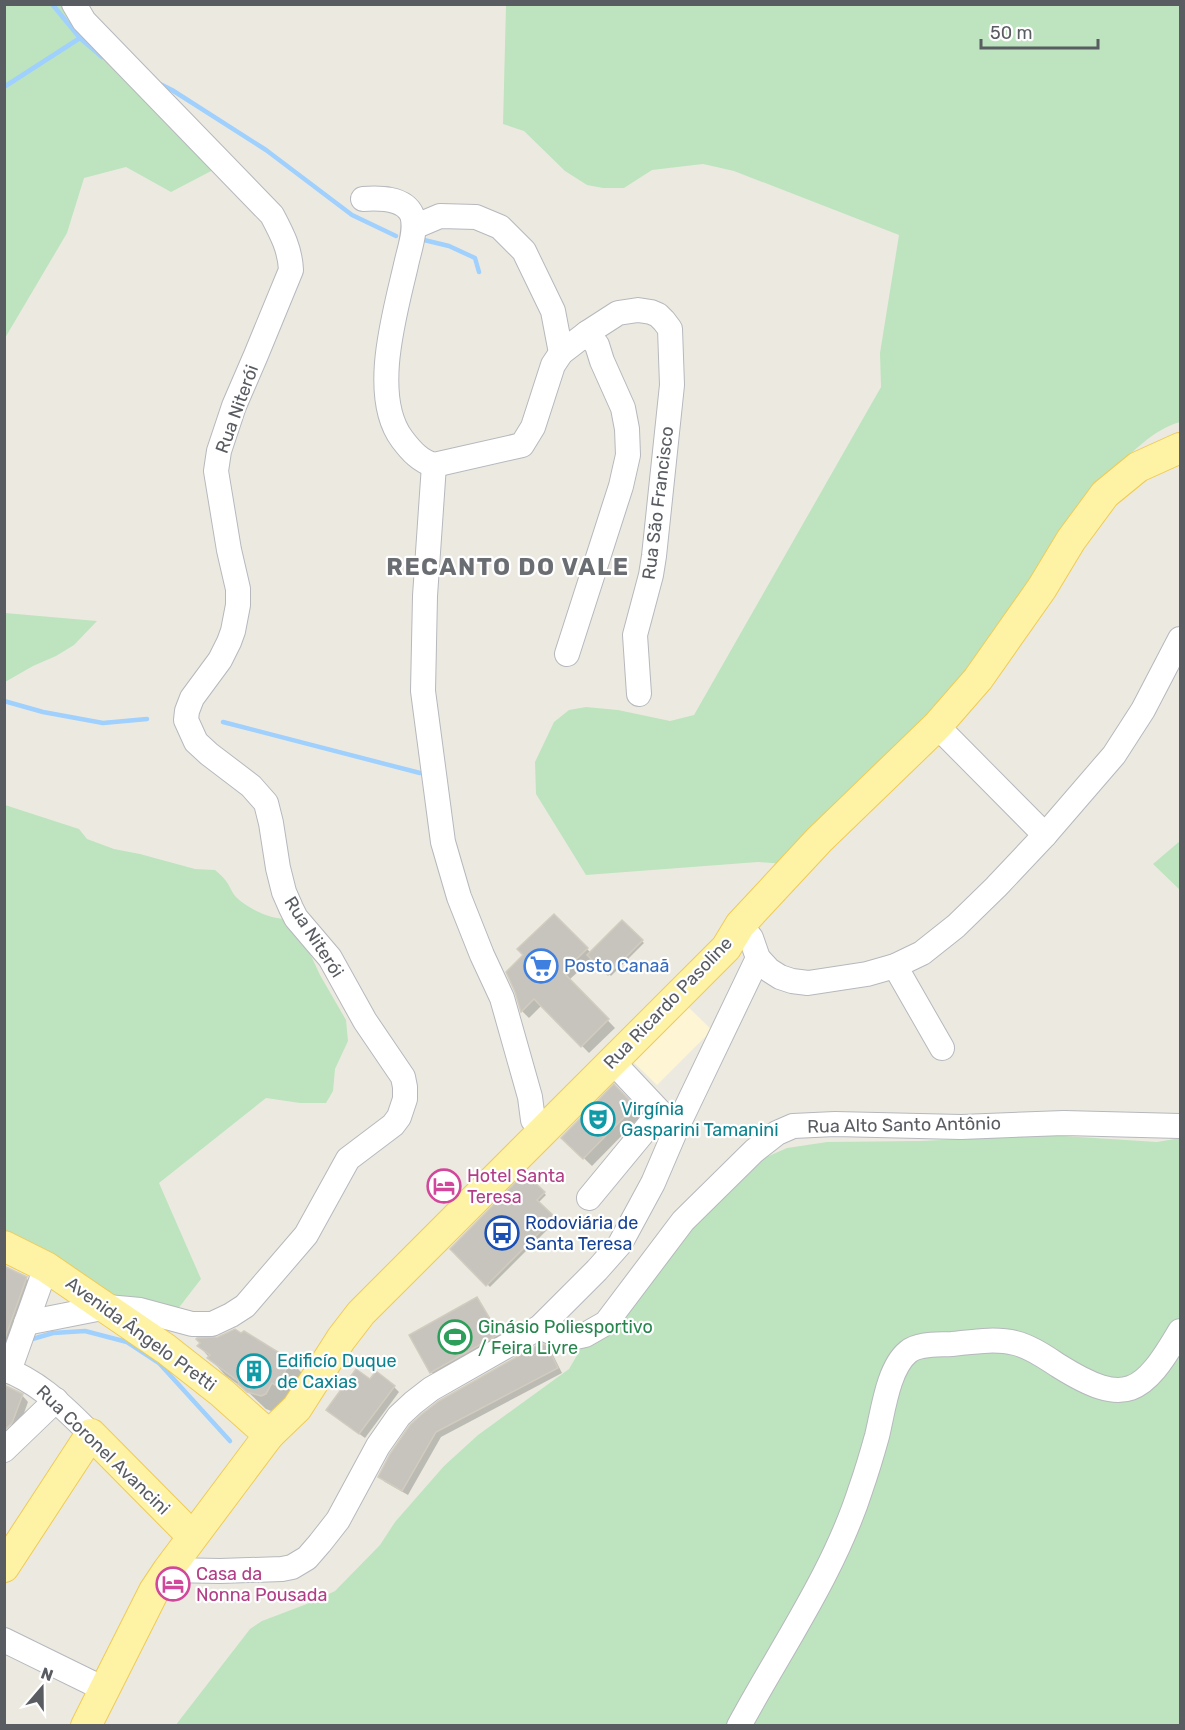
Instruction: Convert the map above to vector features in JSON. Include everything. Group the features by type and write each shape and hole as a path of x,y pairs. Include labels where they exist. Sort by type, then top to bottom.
{"main road":[{"path":"740,925 819,840 938,726 978,679 1042,588 1071,540 1105,494 1138,467 1180,448"},
{"name":"Rua Ricardo Pasoline","path":"269,1435 284,1400 340,1314 715,938 740,925"},
{"name":"Rua Ricardo Pasoline","path":"269,1435 297,1408 361,1314 726,948 740,925"},
{"name":"Avenida Ângelo Pretti","path":"4,1246 46,1267 166,1348 269,1435"},
{"path":"4,1567 91,1434"},
{"name":"Rua Coronel Avancini","path":"91,1434 192,1536"},
{"path":"86,1725 154,1591 192,1536 269,1435"}],"street":[{"name":"Rua Niterói","path":"22,1334 107,1307 140,1310 192,1324 212,1324 245,1306 306,1235 348,1159 393,1125 399,1117 405,1099 403,1077 365,1021 330,958 296,918 291,908 278,868 266,803 251,786 196,742 186,720 192,698 220,660 233,631 238,605 238,589 216,471 219,451 234,406 291,270 285,238 272,215 84,21 74,4"},
{"path":"363,199 382,198 402,205 410,212 414,226 393,320 386,379 390,413 396,430 420,458 434,465 522,445 534,427 553,365 561,353 587,333 597,345 623,408 628,455 621,486 567,654"},
{"path":"414,226 440,216 476,217 500,227 524,251 553,310 561,353"},
{"name":"Rua São Francisco","path":"587,333 618,313 639,310 651,312 664,321 670,329 672,385 654,556 635,635 639,694"},
{"path":"434,465 425,596 423,691 444,843 467,916 502,998 530,1097 533,1120"},
{"path":"740,925 751,938 758,958 769,970 780,977 808,983 867,974 895,966 922,953 956,926 1045,835 1114,755 1143,710 1180,639"},
{"path":"938,726 1045,835"},
{"path":"168,1570 282,1569 292,1567 306,1558 338,1520 378,1446 399,1416 430,1389 540,1327 597,1270 620,1244 644,1200 668,1120 758,958"},
{"path":"895,966 942,1048"},
{"path":"612,1061 668,1120"},
{"path":"589,1198 668,1120"},
{"name":"Rua Alto Santo Antônio","path":"540,1327 559,1336 571,1338 585,1335 606,1323 683,1221 754,1151 777,1133 793,1126 835,1124 961,1127 1064,1123 1180,1126"},
{"path":"7,1370 46,1267"},
{"path":"738,1725 806,1611 842,1537 877,1438 892,1379 904,1356 916,1347 975,1342 1016,1343 1093,1383 1112,1390 1124,1390 1145,1380 1165,1356 1180,1331"},
{"name":"Rua Coronel Avancini","path":"7,1370 28,1379 56,1400 91,1434"},
{"path":"4,1449 56,1400"},
{"path":"4,1640 104,1689"}],"shaded area":[{"path":"683,1002 712,1030 657,1085 628,1057"}],"green space":[{"path":"5,5 71,5 215,169 171,192 126,167 84,178 67,233 5,338"},
{"path":"506,5 1180,5 1180,422 1170,425 1151,437 1133,451 1110,475 983,662 785,864 758,862 586,875 536,794 535,762 554,722 569,710 586,707 618,710 670,721 694,715 881,387 880,353 899,235 734,171 703,164 652,170 624,188 587,185 565,171 524,131 503,124"},
{"path":"5,613 97,621 74,645 5,682"},
{"path":"5,805 79,829 87,839 114,849 195,869 215,870 226,881 236,897 249,907 271,917 294,919 320,975 346,1020 348,1041 335,1069 333,1091 326,1103 300,1103 266,1098 159,1183 201,1279 174,1314 122,1300 101,1290 5,1233"},
{"path":"1180,841 1180,890 1153,864"},
{"path":"1048,1135 1157,1142 1180,1138 1180,1725 175,1726 250,1629 262,1621 335,1591 380,1545 395,1522 444,1466 478,1435 569,1369 590,1333 666,1248 755,1162 787,1148 827,1142 920,1141"}],"building":[{"path":"554,914 588,948 563,972 609,1019 581,1047 534,999 521,1012 506,972 523,955 517,949"},
{"path":"622,920 643,940 608,975 587,955"},
{"name":"Virgínia Gasparini Tamanini","path":"614,1084 635,1106 583,1159 561,1138"},
{"name":"Rodoviária de Santa Teresa","path":"529,1177 545,1192 537,1200 555,1217 486,1286 450,1249 518,1180 522,1184"},
{"path":"4,1266 27,1277 4,1341"},
{"name":"Ginásio Poliesportivo / Feira Livre","path":"477,1297 499,1334 430,1373 409,1335"},
{"name":"Edificío Duque de Caxias","path":"235,1329 241,1333 244,1331 291,1360 277,1386 272,1383 266,1394 261,1396 247,1392 238,1384 239,1382 207,1358 210,1355 197,1346 200,1343 197,1338 218,1337"},
{"path":"541,1343 547,1346 558,1368 436,1432 402,1491 378,1477 390,1454 410,1425 422,1414 439,1401"},
{"path":"356,1369 370,1379 376,1371 395,1386 359,1434 326,1410"},
{"path":"4,1385 23,1394 12,1423 4,1430"}],"waterway":[{"path":"52,4 80,38 102,57"},
{"path":"4,87 80,38"},
{"path":"160,84 266,150 352,215 396,236"},
{"path":"424,240 449,246 475,258 479,272"},
{"path":"4,701 43,712 103,723 147,719"},
{"path":"223,722 420,773"},
{"path":"29,1340 53,1333 85,1331 127,1342 159,1363 230,1441"}],"place":[{"name":"Posto Canaã","path":"541,966"},
{"name":"Virgínia Gasparini Tamanini","path":"598,1119"},
{"name":"Hotel Santa Teresa","path":"444,1186"},
{"name":"Rodoviária de Santa Teresa","path":"502,1233"},
{"name":"Ginásio Poliesportivo / Feira Livre","path":"455,1337"},
{"name":"Edificío Duque de Caxias","path":"254,1371"},
{"name":"Casa da Nonna Pousada","path":"173,1584"}],"district":[{"name":"RECANTO DO VALE","path":"508,567"}]}
